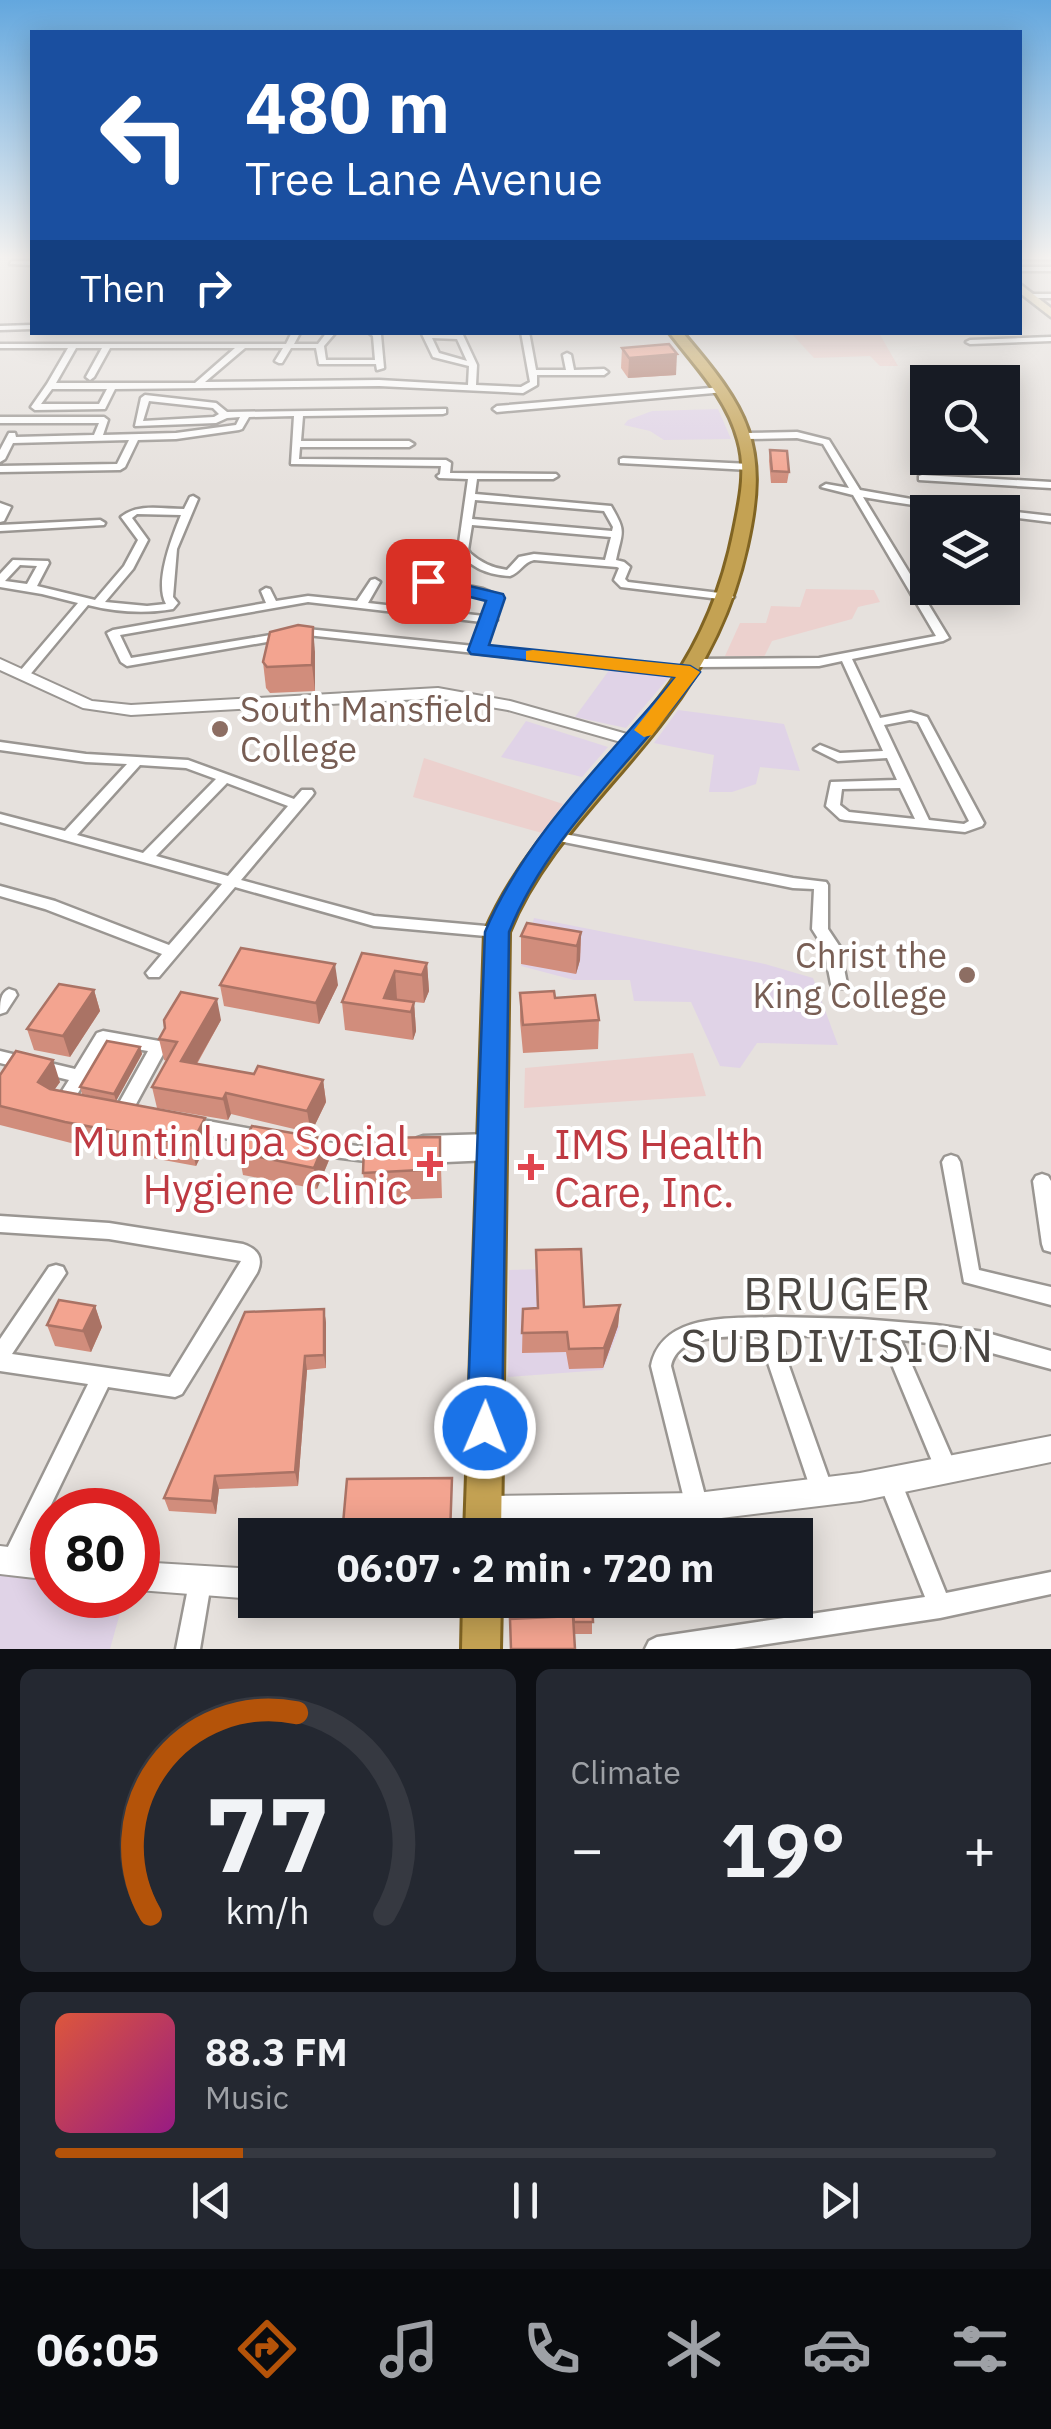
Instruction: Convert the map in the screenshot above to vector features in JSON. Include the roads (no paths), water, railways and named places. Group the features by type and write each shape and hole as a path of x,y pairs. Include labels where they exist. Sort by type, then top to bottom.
{"highway":[{"path":"484,1518 497,932 508,904 554,836 693,668 728,596 750,492 745,436 722,390 678,335"},
{"path":"481,1649 482,1618"}],"street":[{"path":"90,348 97,335"},
{"path":"197,384 248,345 253,335"},
{"path":"280,360 295,335"},
{"path":"329,335 320,346 322,362 380,362"},
{"path":"377,335 380,382"},
{"path":"426,335 436,355 473,364"},
{"path":"442,335 458,336 473,364 472,388"},
{"path":"112,386 102,407 35,407 50,386 141,382 380,382 523,390 532,388 533,373 525,335"},
{"path":"970,342 1051,339"},
{"path":"0,346 320,346"},
{"path":"4,358 11,347"},
{"path":"50,385 72,348"},
{"path":"90,377 106,348"},
{"path":"567,354 571,373"},
{"path":"141,382 147,372"},
{"path":"533,373 604,372"},
{"path":"298,385 296,463 446,463 444,476 552,476"},
{"path":"497,410 722,390"},
{"path":"225,415 216,406 145,398 138,424 216,420 225,415 246,414 442,411"},
{"path":"170,423 178,401"},
{"path":"5,445 239,428 246,414"},
{"path":"0,420 104,420 97,439"},
{"path":"0,459 18,420"},
{"path":"57,468 77,420"},
{"path":"490,620 308,599 114,633 126,662 307,632 693,668 846,658 944,638 826,442 797,435 745,436"},
{"path":"0,468 120,467 134,438"},
{"path":"296,444 409,444"},
{"path":"357,460 359,444"},
{"path":"385,461 387,444"},
{"path":"622,461 750,467"},
{"path":"473,476 464,554 498,572 510,572 534,556 624,566 619,580 625,585 728,596"},
{"path":"922,478 1051,485"},
{"path":"826,486 846,488 856,494 1051,519"},
{"path":"470,496 602,506 615,520 618,535 610,564"},
{"path":"30,589 44,563 18,562 0,582 90,604 150,610 172,606 167,597 172,549 193,498"},
{"path":"0,506 6,507 0,518"},
{"path":"24,674 129,567 144,540 126,516 135,511 185,512"},
{"path":"466,521 618,535"},
{"path":"0,528 100,524"},
{"path":"401,576 489,594 498,601 478,650"},
{"path":"362,603 376,582"},
{"path":"266,591 272,605"},
{"path":"846,658 922,822"},
{"path":"0,664 88,706 131,710 375,694 464,696 588,725 635,741"},
{"path":"878,722 911,716 922,720 977,823 965,828 845,816 833,806 836,785 907,784"},
{"path":"0,746 188,764 224,779 302,799 154,973"},
{"path":"820,749 838,756 892,754"},
{"path":"70,834 137,761"},
{"path":"147,856 224,779"},
{"path":"0,818 70,834 374,921 497,932"},
{"path":"554,836 793,884 822,885 820,929 832,946 839,984"},
{"path":"0,891 50,905 172,952"},
{"path":"84,1106 64,1102 103,1037 159,1047 132,1114 103,1109"},
{"path":"0,1057 80,1076"},
{"path":"179,1123 386,1157 491,1147"},
{"path":"951,1162 971,1276 1051,1296"},
{"path":"1042,1181 1051,1244"},
{"path":"0,1224 109,1230 242,1252 251,1258 250,1267 175,1387 0,1359 56,1273"},
{"path":"766,1328 823,1493"},
{"path":"697,1507 661,1366 674,1342 708,1330 887,1330 962,1337 1051,1360"},
{"path":"887,1330 947,1471"},
{"path":"6,1560 103,1376"},
{"path":"551,1518 823,1493 1051,1449"},
{"path":"890,1482 940,1606"},
{"path":"160,1579 238,1584"},
{"path":"657,1649 940,1606 1051,1583"},
{"path":"188,1649 200,1584"}],"place":[{"name":"South Mansfield College","path":"220,729"},
{"name":"Christ the King College","path":"967,975"},
{"name":"Muntinlupa Social Hygiene Clinic","path":"430,1164"},
{"name":"IMS Health Care, Inc.","path":"531,1167"}],"district":[{"name":"BRUGER SUBDIVISION","path":"838,1319"}]}
